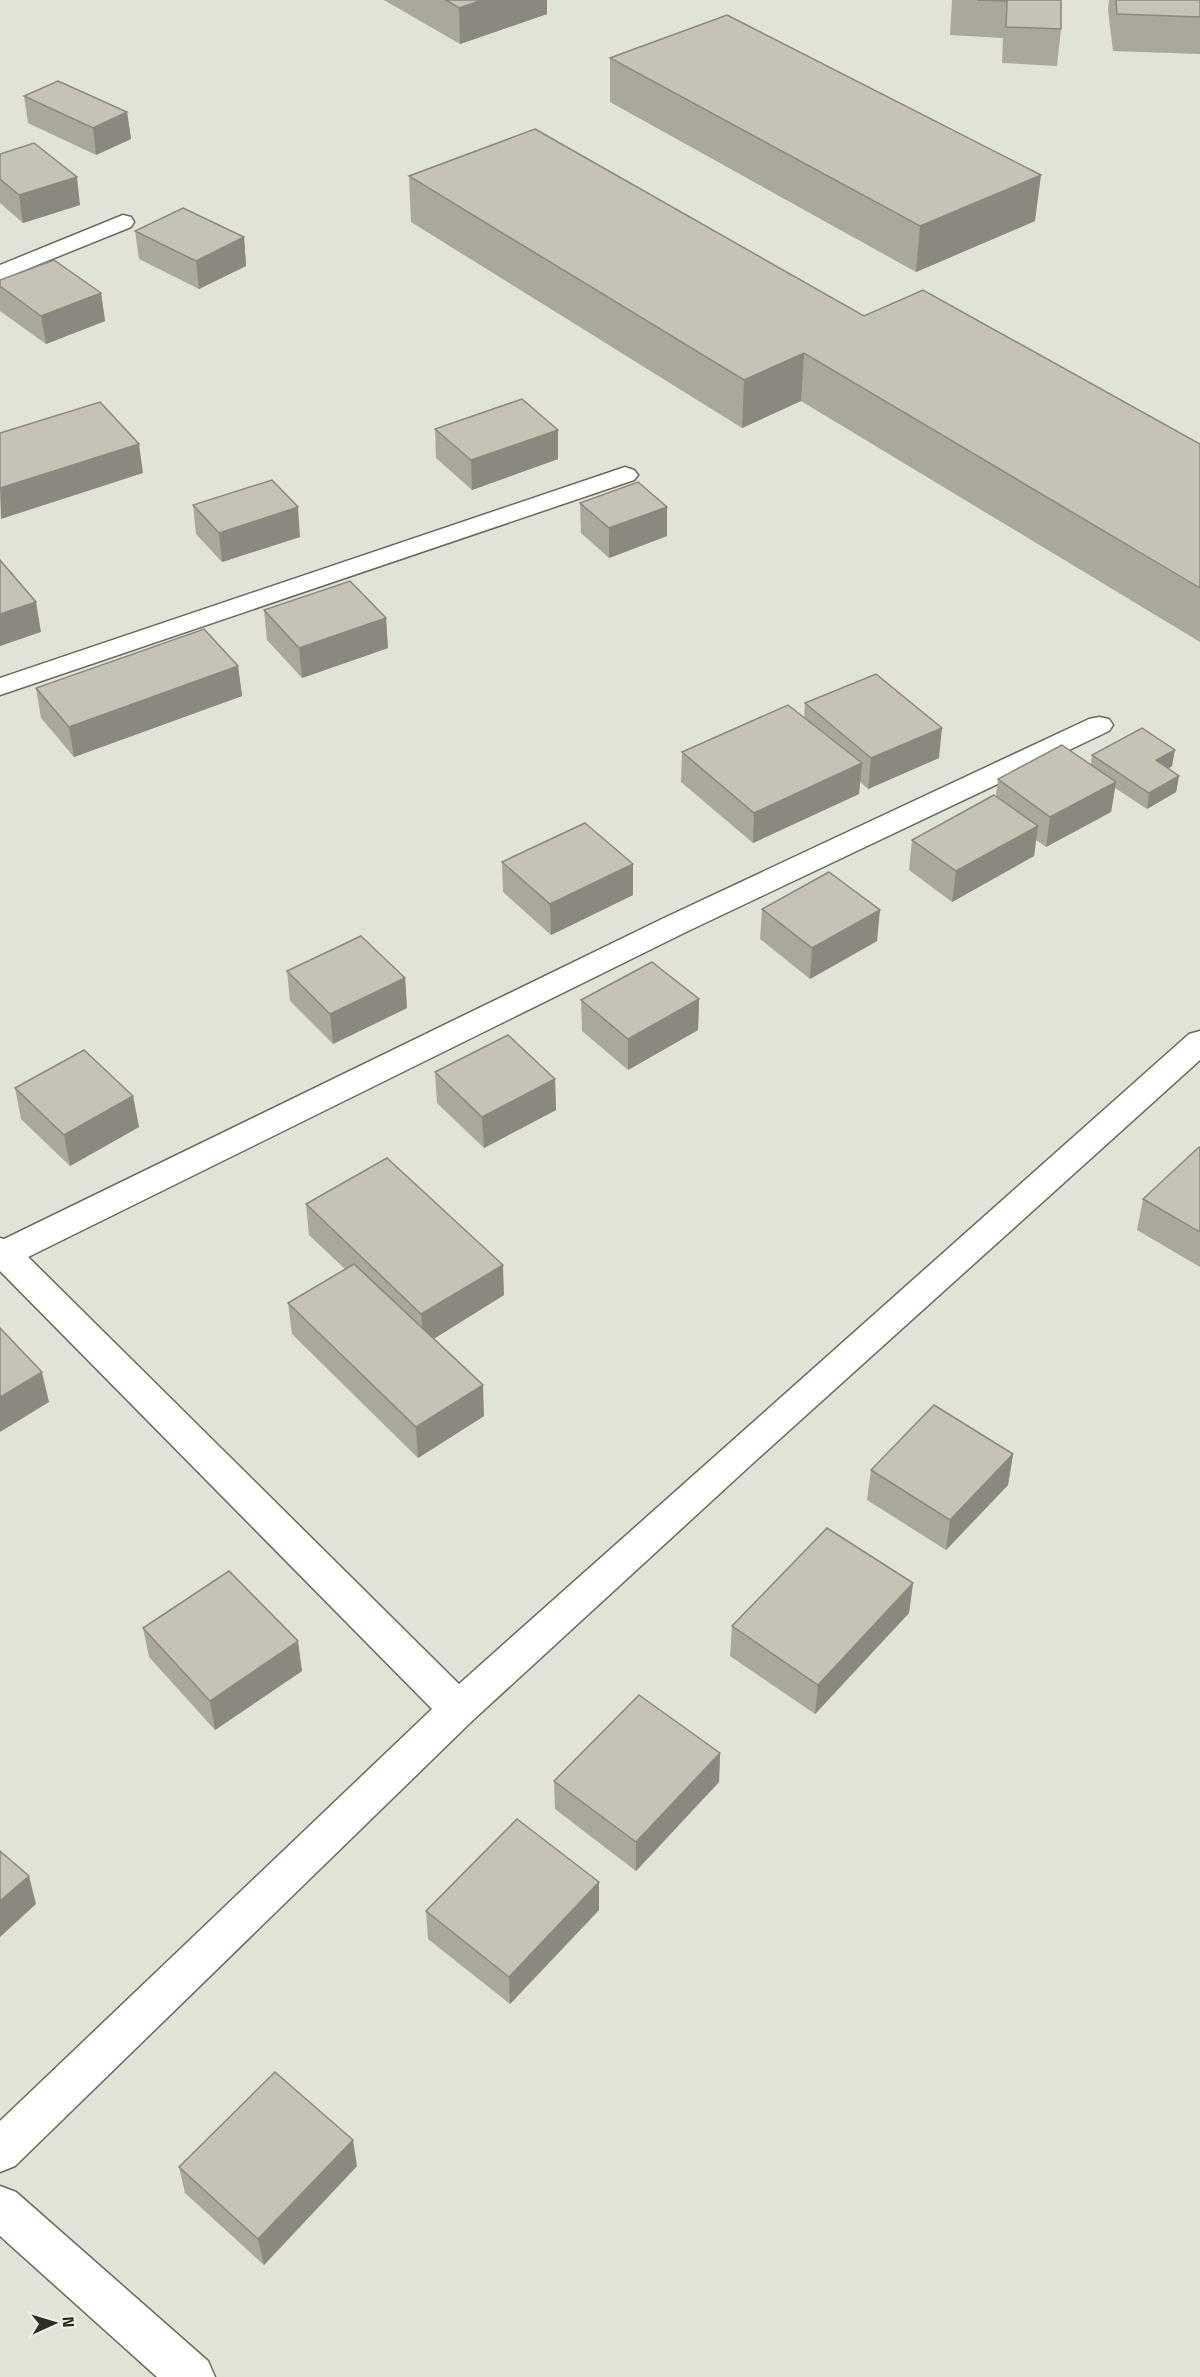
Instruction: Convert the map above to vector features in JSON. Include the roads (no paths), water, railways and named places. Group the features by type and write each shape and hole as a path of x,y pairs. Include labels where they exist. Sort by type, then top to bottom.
{"street":[{"path":"0,273 123,222"},
{"path":"0,687 625,475"},
{"path":"458,1709 2,1252 675,925 1099,725"},
{"path":"0,2151 458,1709 730,1462 1200,1042"},
{"path":"0,2207 192,2377"}]}
